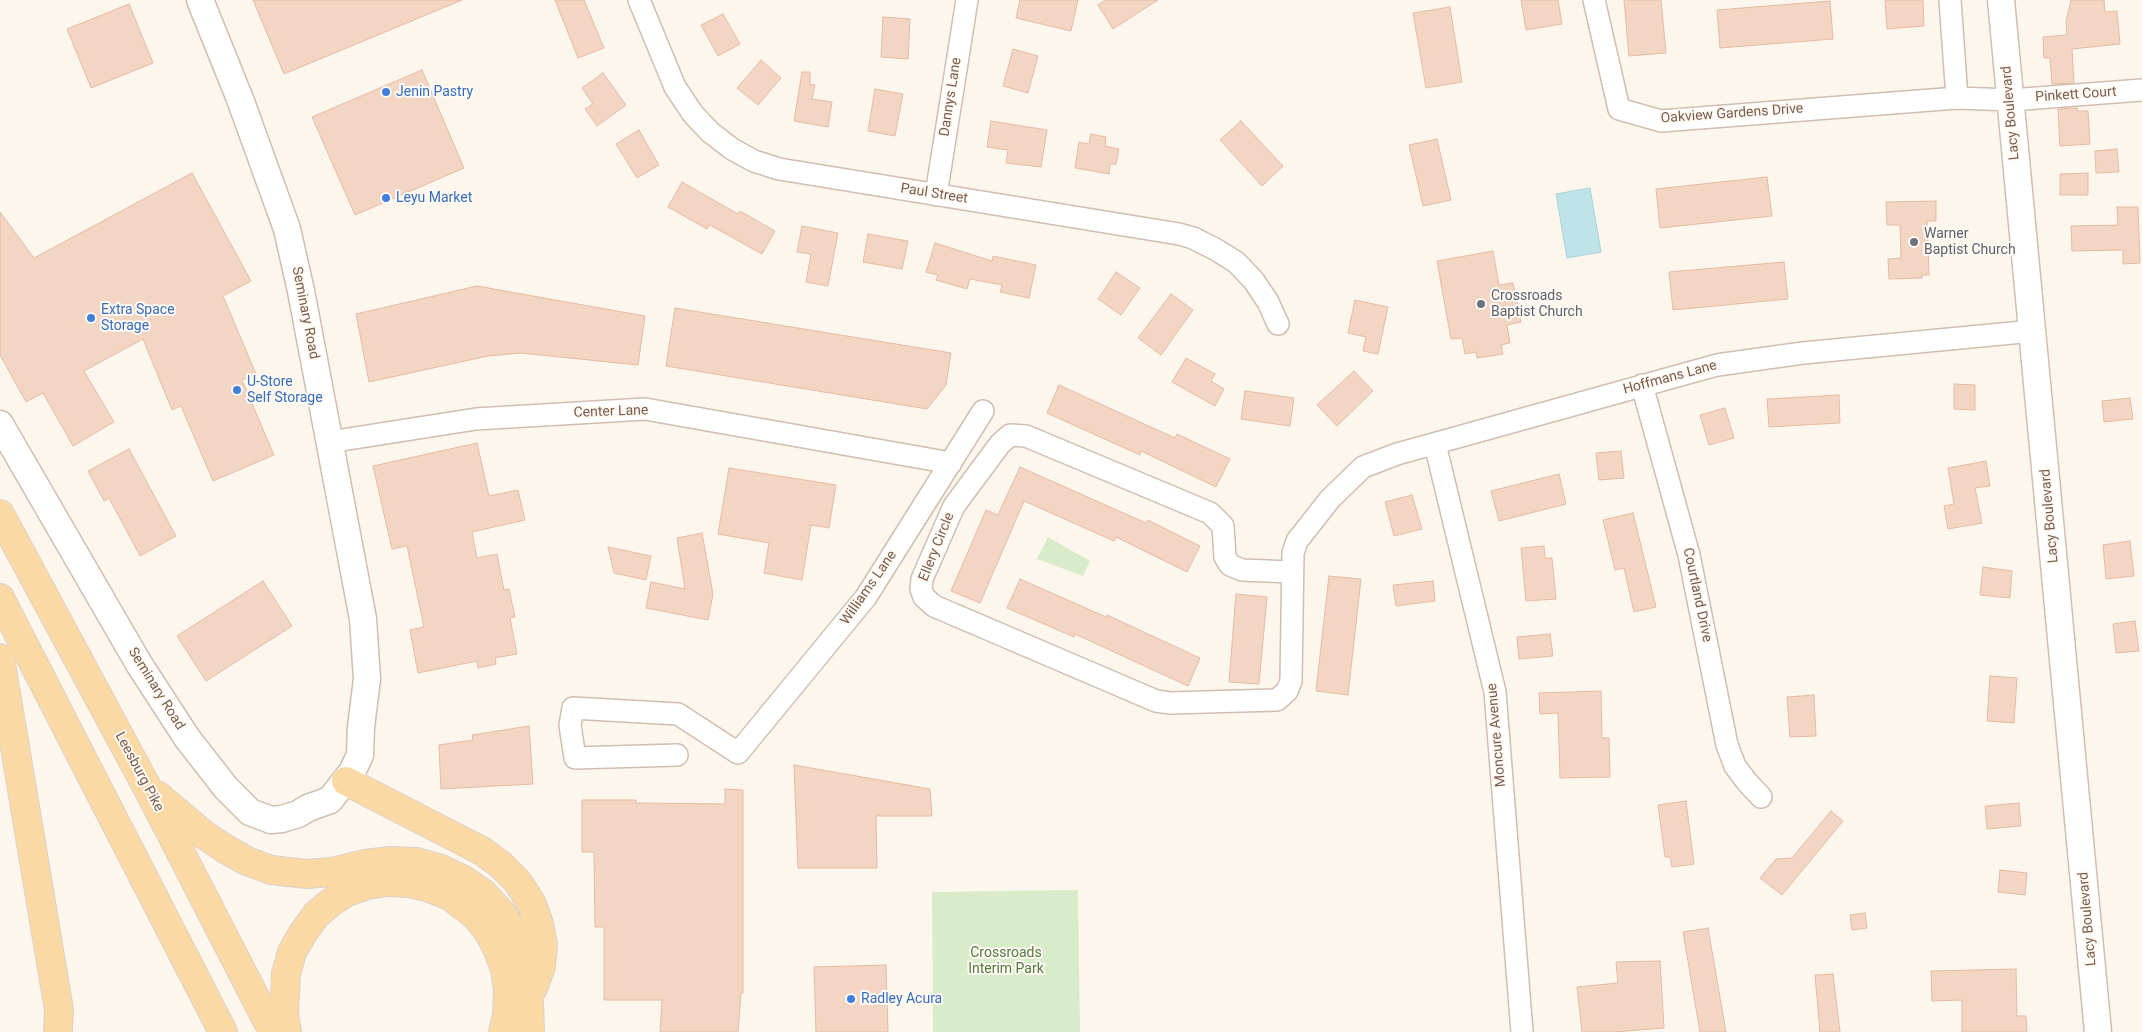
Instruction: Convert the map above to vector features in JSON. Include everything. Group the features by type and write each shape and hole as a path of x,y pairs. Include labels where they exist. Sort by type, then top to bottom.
{"main road":[{"name":"Leesburg Pike","path":"0,514 278,1031"},
{"path":"0,598 221,1028"},
{"path":"0,658 59,1010 58,1032"},
{"path":"346,781 482,851 501,865 517,881 532,904 539,924 543,945 541,966 529,998"},
{"path":"148,788 203,834 247,861 271,870 307,874 331,872 366,864 391,861 416,862 464,880 484,894 504,916 516,936 528,973 530,1032"},
{"path":"278,1031 284,1015 286,974 292,952 302,932 330,903 348,892 367,885 387,882 409,883 430,888 450,896 475,915 488,931 498,950 505,970 508,990 507,1015 502,1032"}],"street":[{"name":"Seminary Road","path":"0,424 139,664 187,738 226,788 246,808 260,817 282,819 330,800 346,781 360,755 361,727 367,679 363,619 303,300 287,229 240,99 200,0"},
{"name":"Paul Street","path":"639,0 675,87 693,114 710,132 732,149 754,161 779,169 1193,238 1236,262 1254,281 1268,302 1278,324"},
{"name":"Dannys Lane","path":"936,195 966,0"},
{"name":"Oakview Gardens Drive","path":"1594,0 1619,109 1661,121 1957,98 2011,100"},
{"path":"1950,0 1957,98"},
{"name":"Lacy Boulevard","path":"2001,0 2098,1032"},
{"name":"Pinkett Court","path":"2011,100 2142,90"},
{"name":"Hoffmans Lane","path":"1330,499 1363,466 1717,365 1793,354 2033,331"},
{"name":"Courtland Drive","path":"1642,385 1689,555 1727,745 1735,766 1761,797"},
{"name":"Center Lane","path":"329,442 476,418 644,409 951,463"},
{"name":"Williams Lane","path":"677,754 575,758 570,725 573,708 678,714 738,753 866,597 984,411"},
{"name":"Ellery Circle","path":"1292,572 1242,570 1230,565 1225,557 1223,526 1210,513 1026,436 1010,435 1000,444 954,506 922,579 920,589 924,597 934,606 1156,701 1170,703 1277,700 1288,691 1292,681 1293,553 1297,541 1330,499"},
{"name":"Moncure Avenue","path":"1435,444 1495,692 1522,1032"},
{"name":"Seminary Road","path":"308,808 319,788 361,727"}],"green space":[{"path":"1048,537 1090,561 1083,576 1037,559"},
{"name":"Crossroads Interim Park","path":"1078,890 1080,1032 933,1032 932,892"}],"water":[{"path":"1590,188 1601,252 1567,258 1556,194"}],"building":[{"path":"253,0 462,0 284,74"},
{"path":"555,0 584,0 604,48 578,58"},
{"path":"1020,0 1078,0 1071,31 1016,18"},
{"path":"1105,0 1158,0 1113,29 1098,5"},
{"path":"1521,0 1558,0 1562,24 1526,30"},
{"path":"1624,0 1661,0 1666,53 1629,56"},
{"path":"1885,0 1923,0 1924,26 1887,29"},
{"path":"2071,0 2104,0 2105,12 2117,11 2120,44 2072,49 2074,83 2052,84 2050,58 2044,58 2043,37 2067,35 2066,22"},
{"path":"1830,1 1833,39 1720,48 1717,10"},
{"path":"129,4 153,63 91,88 67,29"},
{"path":"1450,7 1462,82 1426,88 1413,13"},
{"path":"723,14 740,44 718,56 701,25"},
{"path":"883,17 910,19 908,59 881,57"},
{"path":"1013,49 1038,56 1028,93 1003,86"},
{"path":"761,60 781,78 758,105 737,88"},
{"path":"422,70 464,168 355,215 312,117"},
{"path":"802,72 810,72 810,84 815,85 812,99 832,102 828,127 794,121"},
{"path":"603,73 626,105 597,126 585,109 593,104 582,88"},
{"path":"875,89 903,94 895,136 868,131"},
{"path":"2077,108 2077,111 2088,111 2090,144 2060,146 2058,109"},
{"path":"991,121 1047,130 1041,167 1006,163 1008,150 987,147"},
{"path":"1241,121 1283,166 1262,186 1220,140"},
{"path":"639,130 659,165 637,178 616,144"},
{"path":"1091,134 1106,137 1105,146 1119,149 1116,164 1110,164 1109,174 1075,168 1079,142 1089,144"},
{"path":"1437,139 1451,200 1423,206 1409,145"},
{"path":"2117,149 2119,172 2096,173 2095,151"},
{"name":"Extra Space Storage","path":"192,173 251,281 223,296 256,374 242,380 274,455 213,481 181,406 172,410 143,339 84,371 114,422 73,446 43,393 26,402 0,355 0,212 34,258"},
{"path":"2088,173 2088,195 2060,195 2060,174"},
{"path":"1767,177 1772,216 1660,228 1656,189"},
{"path":"682,182 738,214 740,211 775,231 762,254 710,225 707,229 668,207"},
{"name":"Warner Baptist Church","path":"1936,201 1936,221 1927,221 1929,275 1922,275 1922,278 1889,279 1888,259 1901,258 1900,225 1887,225 1886,202"},
{"path":"2117,207 2138,207 2140,263 2123,264 2123,250 2072,251 2071,226 2118,225"},
{"path":"802,226 838,233 828,286 806,282 811,254 797,252"},
{"path":"868,234 908,241 902,269 863,262"},
{"path":"935,243 992,261 993,256 1036,265 1029,298 1000,292 1002,285 970,279 967,289 936,280 938,275 926,272"},
{"name":"Crossroads Baptist Church","path":"1493,251 1499,285 1513,283 1521,322 1507,325 1510,343 1501,345 1503,354 1477,358 1476,352 1465,354 1462,338 1451,339 1437,261"},
{"path":"1784,262 1788,299 1673,310 1669,272"},
{"path":"1116,272 1140,288 1121,315 1098,299"},
{"path":"477,286 645,316 638,365 521,353 488,356 369,382 356,314"},
{"path":"1171,294 1193,310 1161,355 1138,338"},
{"path":"1355,300 1388,307 1378,354 1363,351 1366,337 1348,333"},
{"path":"675,308 951,353 946,385 927,409 666,366"},
{"path":"1186,358 1215,374 1211,381 1224,389 1215,406 1172,382"},
{"path":"1354,371 1373,391 1337,426 1317,405"},
{"path":"1954,384 1975,385 1975,410 1954,409"},
{"path":"1059,385 1175,438 1177,434 1230,459 1216,487 1141,451 1140,455 1047,413"},
{"path":"1245,391 1294,398 1290,426 1241,419"},
{"path":"1839,395 1840,423 1769,427 1767,399"},
{"path":"2130,398 2133,419 2104,422 2102,401"},
{"path":"1725,408 1734,438 1709,445 1700,415"},
{"path":"477,443 489,496 518,490 525,520 472,532 477,558 497,554 504,590 509,589 515,617 510,618 517,654 495,658 496,664 478,668 477,661 418,673 410,630 424,627 407,546 392,549 373,466"},
{"path":"129,449 176,536 140,556 109,498 104,501 88,471"},
{"path":"1621,451 1624,478 1599,480 1596,453"},
{"path":"1986,461 1990,486 1975,488 1982,523 1948,529 1944,506 1954,504 1948,468"},
{"path":"1020,467 1146,523 1148,520 1200,546 1187,572 1116,537 1114,541 1024,501 980,603 951,591 986,510 998,515"},
{"path":"729,468 836,485 829,528 811,525 802,580 764,573 769,543 718,534"},
{"path":"1559,474 1566,504 1499,521 1491,491"},
{"path":"1412,495 1422,529 1394,536 1385,502"},
{"path":"1633,513 1656,607 1634,612 1624,568 1615,570 1603,520"},
{"path":"702,533 713,594 708,620 646,608 651,582 685,589 677,538"},
{"path":"2130,541 2134,576 2106,579 2103,545"},
{"path":"1544,546 1545,558 1552,558 1556,599 1526,601 1521,548"},
{"path":"608,547 651,556 646,580 614,573"},
{"path":"1983,567 2012,571 2010,598 1980,595"},
{"path":"1329,576 1361,579 1348,695 1316,691"},
{"path":"1020,579 1106,617 1107,615 1200,658 1188,686 1075,634 1074,637 1007,608"},
{"path":"263,581 292,626 206,681 177,636"},
{"path":"1433,581 1435,601 1396,606 1393,585"},
{"path":"1236,594 1267,597 1259,684 1229,682"},
{"path":"2135,621 2139,651 2116,653 2113,624"},
{"path":"1550,634 1553,656 1519,659 1517,637"},
{"path":"1990,676 2017,678 2014,723 1987,721"},
{"path":"1601,691 1602,738 1609,738 1610,777 1560,778 1558,713 1540,714 1539,693"},
{"path":"1814,695 1816,736 1790,737 1787,697"},
{"path":"529,726 533,784 441,789 439,745 473,740 472,735"},
{"path":"794,765 930,789 932,816 876,816 877,868 798,868"},
{"path":"725,789 743,790 743,993 741,993 738,1032 660,1032 662,1000 604,1000 604,927 595,927 594,852 582,852 582,800 636,800 636,803 725,804"},
{"path":"1686,801 1694,864 1672,867 1670,857 1665,857 1658,805"},
{"path":"2019,803 2021,826 1987,829 1985,806"},
{"path":"1831,811 1843,821 1782,895 1760,878 1776,859 1792,858"},
{"path":"2000,870 2027,873 2025,895 1998,892"},
{"path":"1865,913 1867,928 1852,930 1850,915"},
{"path":"1708,928 1726,1032 1700,1032 1683,932"},
{"path":"1660,961 1664,1028 1614,1032 1582,1032 1577,987 1618,983 1616,962"},
{"name":"Radley Acura","path":"886,965 888,1032 816,1032 814,967"},
{"path":"2016,969 2017,1016 2026,1016 2027,1032 1962,1032 1962,1000 1932,1001 1931,971"},
{"path":"1833,974 1840,1032 1820,1032 1815,975"}],"place":[{"name":"Jenin Pastry","path":"386,92"},
{"name":"Leyu Market","path":"386,198"},
{"name":"Warner Baptist Church","path":"1914,242"},
{"name":"Crossroads Baptist Church","path":"1481,304"},
{"name":"Extra Space Storage","path":"91,318"},
{"name":"U-Store Self Storage","path":"237,390"},
{"name":"Radley Acura","path":"851,999"}]}
